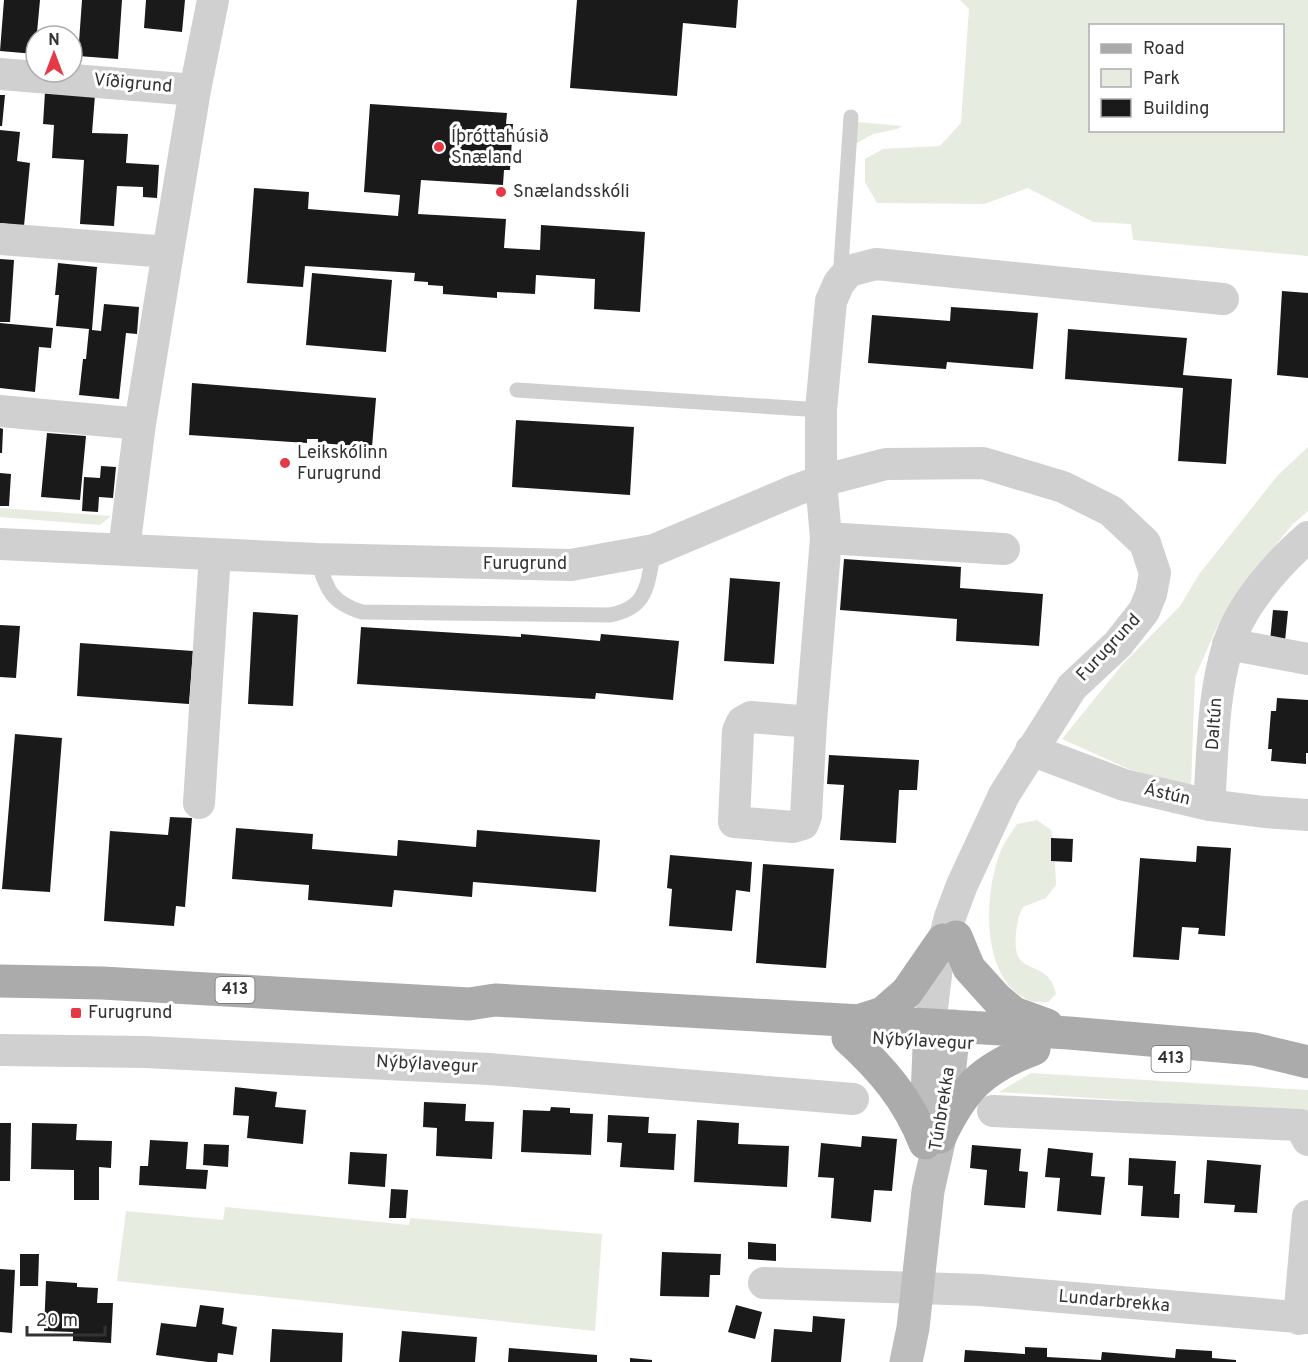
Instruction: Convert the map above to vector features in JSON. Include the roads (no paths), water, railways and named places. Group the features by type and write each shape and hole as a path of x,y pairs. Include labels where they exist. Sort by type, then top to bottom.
{"main road":[{"path":"1034,1049 1013,1057 973,1083 932,1140 917,1124 854,1029 883,1013 907,992 950,939 969,968 997,999 1014,1013 1069,1033"},
{"name":"Nýbýlavegur","path":"0,981 102,983 469,1004 495,1000 942,1034 1069,1033 1254,1049 1308,1062 1256,1065 1034,1049 942,1034"}],"street":[{"name":"Víðigrund","path":"124,549 140,424 195,90 213,0"},
{"name":"Víðigrund","path":"0,74 195,90"},
{"path":"0,239 168,252"},
{"path":"811,722 826,538 820,481 821,410 831,300 839,283 849,271 876,264 1222,299"},
{"path":"0,411 140,424"},
{"name":"Furugrund","path":"0,544 316,559 571,565 654,550 820,481 886,464 983,463 1062,487 1112,512 1145,543 1155,573 1151,594 1144,611 1118,644 1072,687 1004,795 959,896 950,939 942,1034"},
{"name":"Daltún","path":"1209,805 1217,691 1228,644 1249,603 1290,553 1308,537"},
{"path":"826,538 1004,549"},
{"path":"199,803 215,554"},
{"path":"1228,644 1308,659"},
{"name":"Ástún","path":"1031,750 1124,785 1209,805 1308,815"},
{"name":"Túnbrekka","path":"906,1362 919,1287 942,1034"},
{"name":"Nýbýlavegur","path":"0,1050 145,1052 489,1069 853,1099"},
{"path":"993,1111 1300,1125 1308,1140"},
{"path":"1303,1319 1308,1216"},
{"path":"764,1283 919,1287"},
{"name":"Lundarbrekka","path":"919,1287 980,1290 1303,1319"}],"lane":[{"path":"839,283 851,117"},
{"path":"517,390 821,410"},
{"path":"316,559 326,587 333,598 347,607 362,612 609,615 624,612 639,602 646,591 654,550"}],"place":[{"name":"Íþróttahúsið Snæland","path":"439,147"},
{"name":"Snælandsskóli","path":"501,192"},
{"name":"Leikskólinn Furugrund","path":"285,463"},
{"name":"Furugrund","path":"76,1013"}]}
